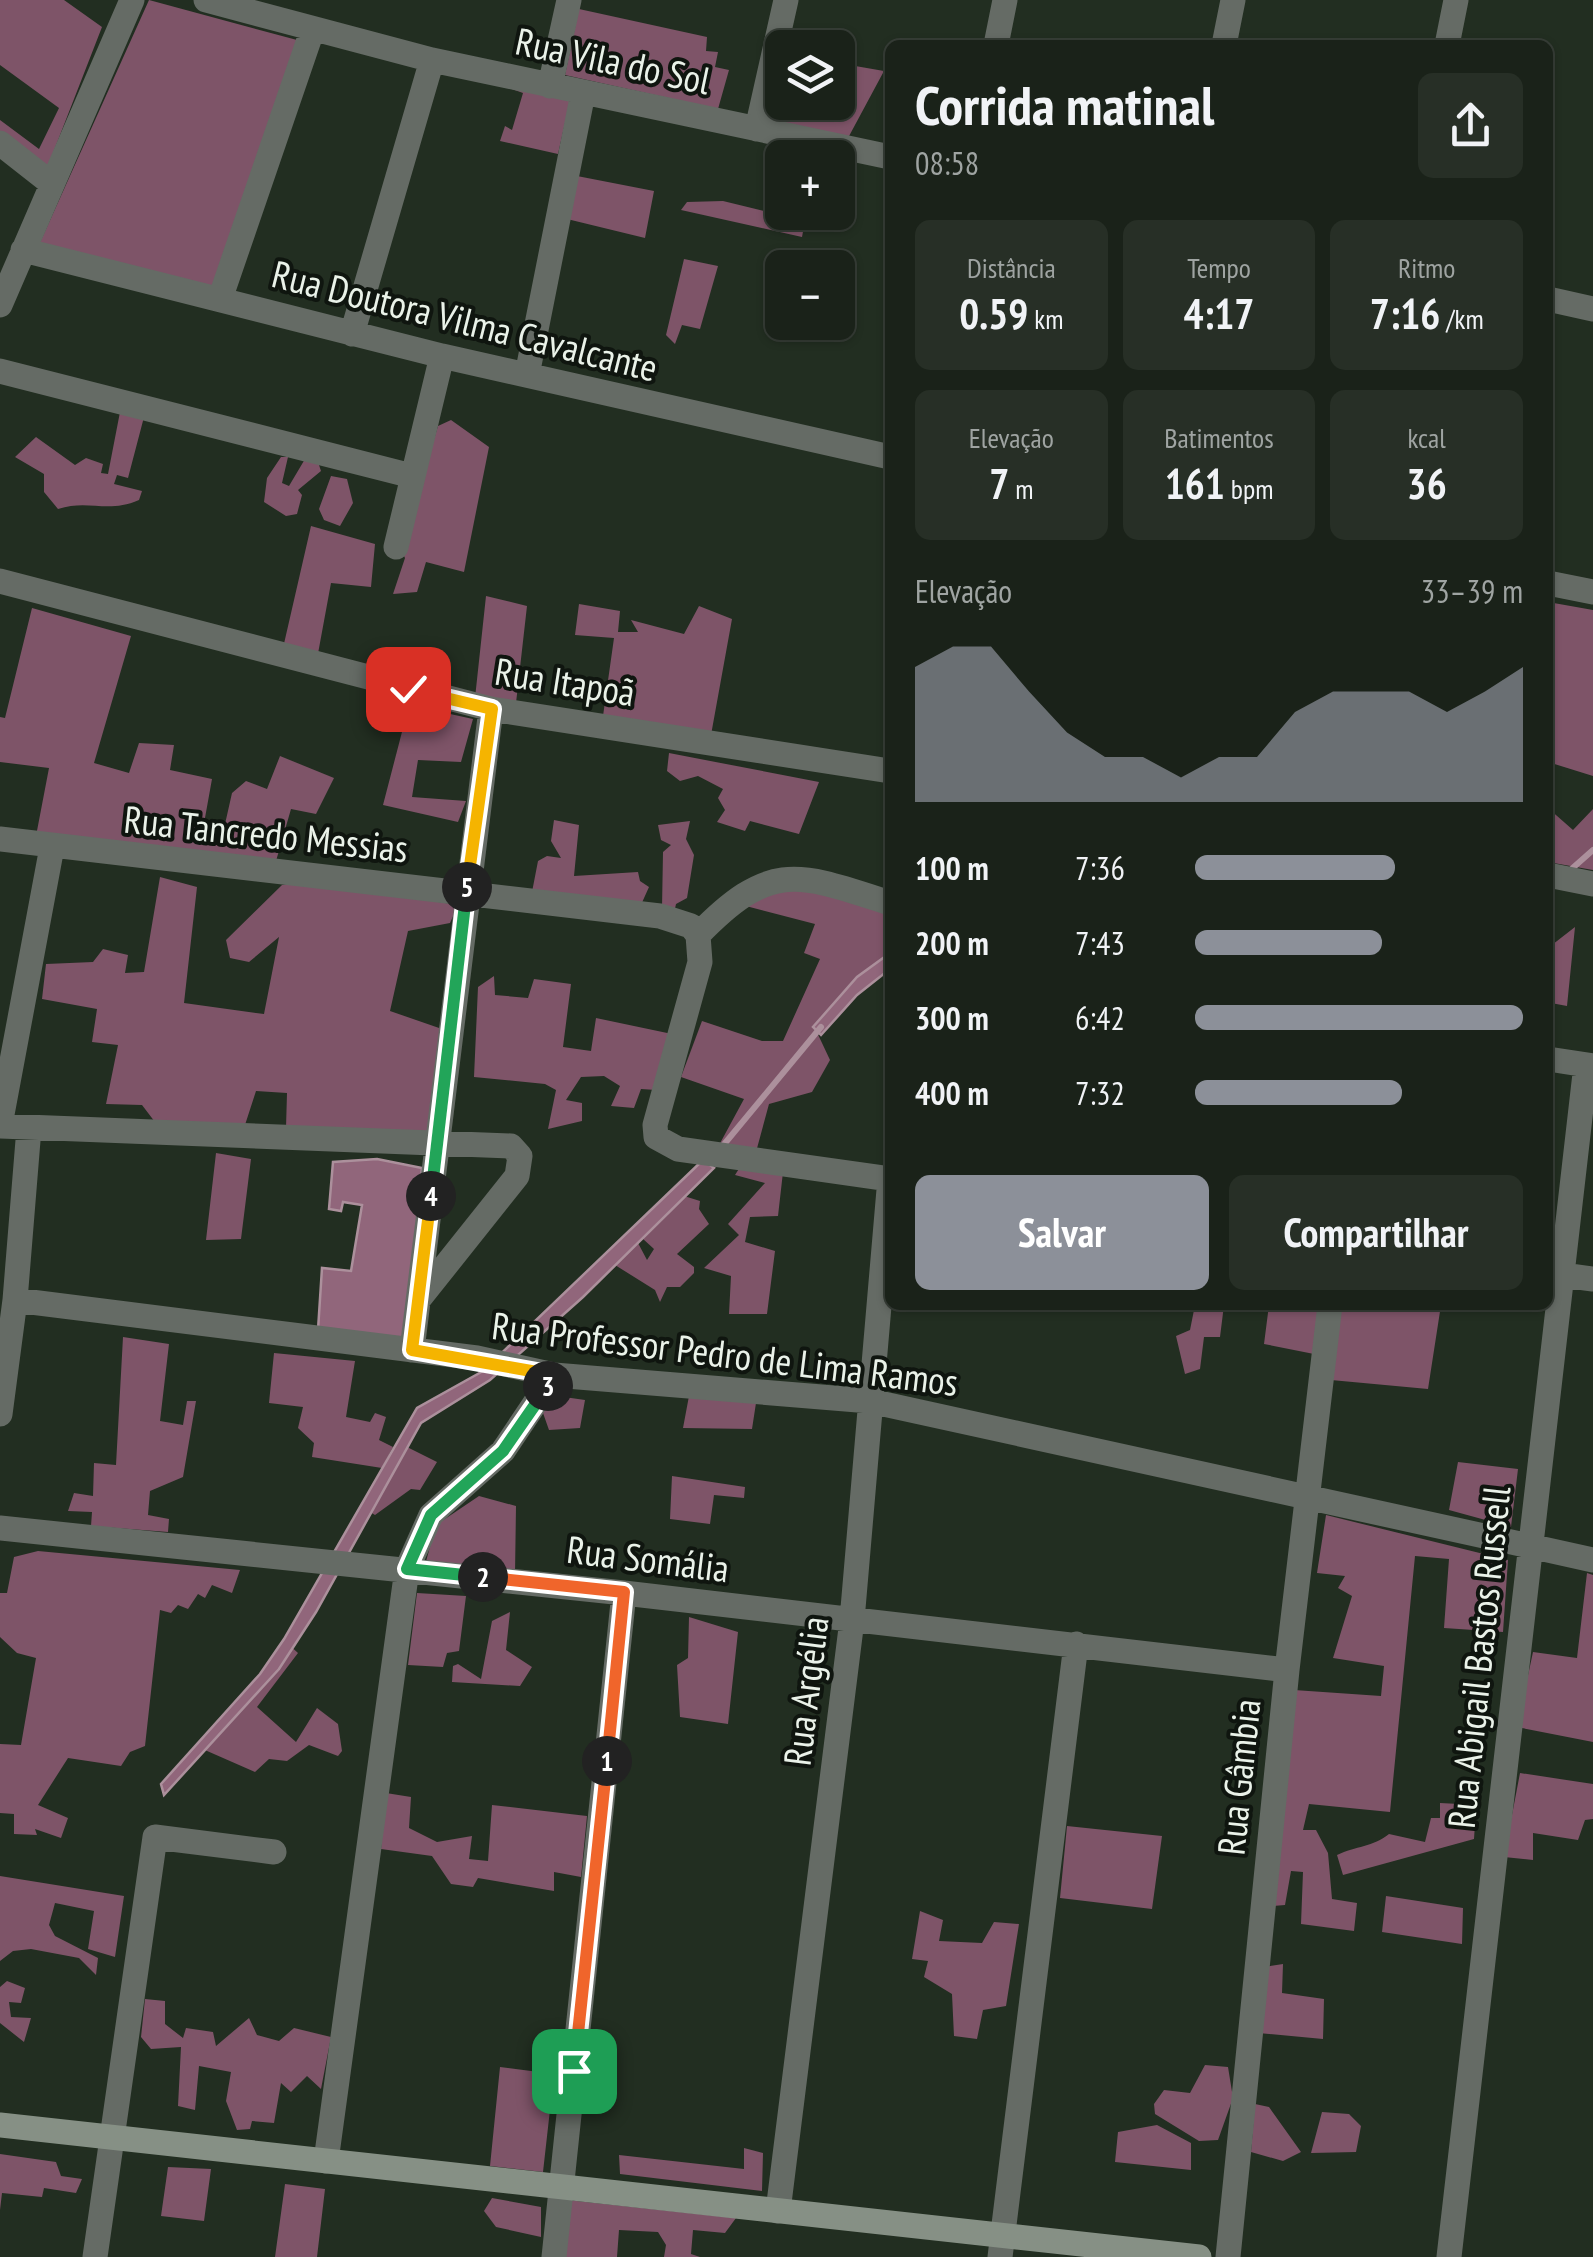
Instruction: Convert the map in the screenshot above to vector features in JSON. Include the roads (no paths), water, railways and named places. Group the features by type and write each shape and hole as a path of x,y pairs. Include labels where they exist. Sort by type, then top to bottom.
{"main road":[{"path":"0,2125 778,2211 1002,2245 1199,2257"}],"street":[{"path":"0,305 6,277 24,250 132,0"},
{"name":"Rua Vila do Sol","path":"206,0 432,60 885,156"},
{"path":"550,86 569,0"},
{"path":"758,130 786,0"},
{"path":"997,40 1005,0"},
{"path":"1225,40 1232,0"},
{"path":"1448,40 1456,0"},
{"path":"220,299 312,31"},
{"path":"352,334 432,60"},
{"path":"527,376 583,93"},
{"path":"0,143 52,184"},
{"name":"Rua Doutora Vilma Cavalcante","path":"24,250 442,356 885,456"},
{"path":"1553,301 1593,309"},
{"path":"396,547 442,356"},
{"path":"0,370 412,476"},
{"name":"Rua Itapoã","path":"0,581 492,709 885,769"},
{"path":"1553,585 1593,592"},
{"path":"412,1350 466,893 492,709"},
{"name":"Rua Tancredo Messias","path":"0,839 660,916 691,926 698,934"},
{"path":"52,847 0,1126 511,1146 520,1156 517,1176 419,1299"},
{"path":"1553,876 1590,884"},
{"path":"885,901 828,883 776,877 734,897 698,934 700,962 654,1126 656,1137 664,1144 699,1152 885,1178"},
{"path":"1553,1060 1589,1066"},
{"name":"Rua Abigail Bastos Russell","path":"1554,1274 1589,1066"},
{"path":"0,1414 15,1300 29,1128"},
{"name":"Rua Argélia","path":"778,2211 852,1620 885,1234"},
{"path":"1554,1274 1593,1279"},
{"name":"Rua Professor Pedro de Lima Ramos","path":"15,1300 477,1358 554,1375 870,1401 1309,1494 1593,1560"},
{"name":"Rua Gâmbia","path":"1228,2257 1287,1670 1329,1310"},
{"name":"Rua Abigail Bastos Russell","path":"1449,2257 1551,1310"},
{"path":"326,2161 407,1569 431,1515 503,1451 554,1375"},
{"name":"Rua Somália","path":"0,1528 624,1592 1287,1670"},
{"path":"554,2257 624,1592"},
{"path":"1002,2245 1076,1644"},
{"path":"95,2257 155,1838 274,1852"}],"waterway":[{"path":"1567,873 1593,850"},
{"path":"721,1148 821,1027"}]}
